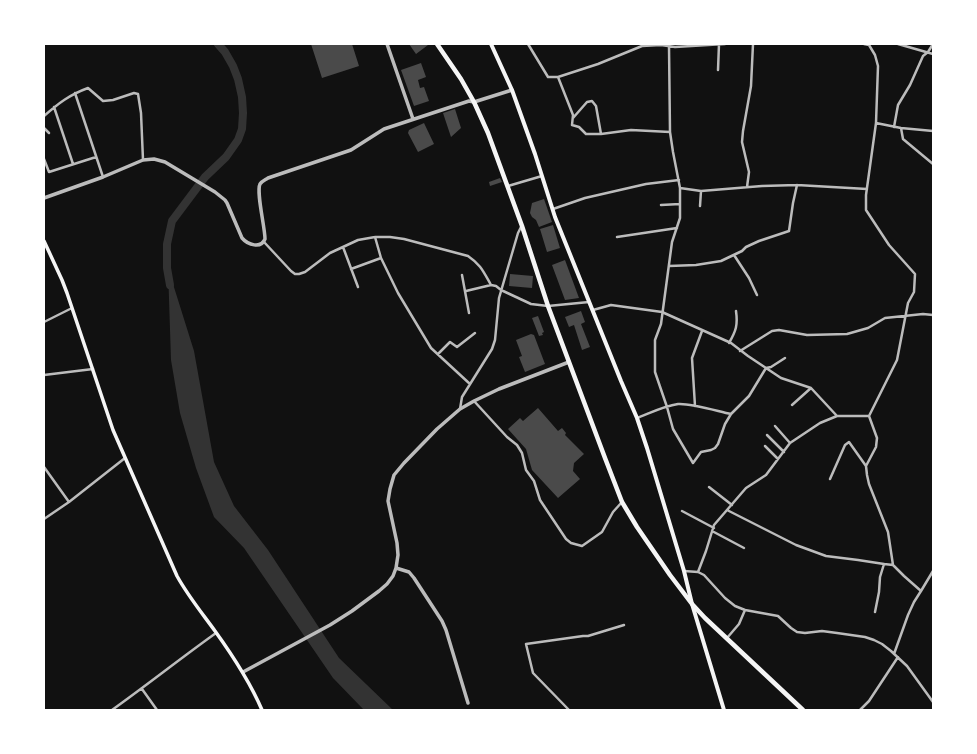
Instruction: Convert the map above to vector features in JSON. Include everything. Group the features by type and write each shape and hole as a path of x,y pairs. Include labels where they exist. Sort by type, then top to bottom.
{"highway":[{"path":"437,44 461,79 474,102 488,133 522,226 548,306 622,502 637,527 692,604 803,710"}],"main road":[{"path":"491,44 512,90 552,209 647,448 724,710"},
{"path":"44,241 73,308 113,430 177,576 187,593 243,672 262,710"}],"street":[{"path":"387,44 413,119"},
{"path":"528,44 548,77 558,77 598,64 642,46 724,44"},
{"path":"718,70 719,44"},
{"path":"747,187 749,172 742,142 752,86 753,44"},
{"path":"864,44 872,44"},
{"path":"898,44 933,54"},
{"path":"894,126 898,105 910,86 923,56 928,52 933,44"},
{"path":"866,466 876,447 877,438 869,416 897,360 908,303 914,292 915,274 889,245 866,210 867,189 876,123 878,66 875,55 868,45"},
{"path":"670,46 670,132 680,188 680,218 672,242 661,324 655,340 655,372 673,430 693,463 700,452 715,448 718,444 724,424 731,414 749,396 766,368 771,367 785,358"},
{"path":"558,77 573,115 572,125 579,127 586,134 601,134 631,130 670,132"},
{"path":"44,116 54,107 75,93 88,88 103,101 113,100 134,93 138,94 142,113 142,160"},
{"path":"264,242 265,234 259,193 259,185 263,181 351,150 384,129 469,101 474,102 512,90"},
{"path":"75,93 103,177"},
{"path":"573,118 587,102 592,101 596,106 601,134"},
{"path":"54,107 73,164"},
{"path":"876,123 901,128 933,131"},
{"path":"44,128 49,133"},
{"path":"901,128 903,139 933,164"},
{"path":"44,160 49,172 96,157"},
{"path":"44,198 103,177 142,160 154,159 165,162 215,192 225,200 242,238 246,243 256,245 264,242"},
{"path":"507,187 542,176"},
{"path":"552,209 585,198 646,184 679,180"},
{"path":"669,266 696,265 721,261 759,241 789,231 797,185"},
{"path":"680,188 701,190 797,185 867,189"},
{"path":"700,206 701,190"},
{"path":"661,204 680,204"},
{"path":"460,409 462,397 492,349 495,340 499,298 518,233 522,226"},
{"path":"617,237 677,228"},
{"path":"264,242 295,274 299,274 305,272 330,253 358,240 375,237 404,239 468,256 481,268 491,285"},
{"path":"375,237 381,258 402,300 430,348 470,384"},
{"path":"343,247 358,287"},
{"path":"734,255 749,278 757,295"},
{"path":"351,269 381,258"},
{"path":"462,275 469,312"},
{"path":"466,291 491,285 496,286 501,290 531,304 548,306 589,302"},
{"path":"592,310 611,305 662,312 729,343 781,378 811,388 837,416"},
{"path":"44,322 73,308"},
{"path":"729,343 736,332 736,312"},
{"path":"740,351 772,331 779,330 807,335 847,334 868,328 885,318 923,314 933,315"},
{"path":"695,406 692,358 702,331"},
{"path":"438,354 450,342 457,347 475,333"},
{"path":"243,672 352,611 387,584 393,576 398,555 397,543 388,501 394,474 437,429 460,409 474,401 499,389 569,362"},
{"path":"44,374 93,369"},
{"path":"792,405 811,388"},
{"path":"474,401 507,437 517,445 522,453 526,470 534,481 540,500 566,540 582,546 602,532 613,512 622,502"},
{"path":"636,418 678,404 731,414"},
{"path":"698,572 714,525 746,488 766,475 790,443 820,423 837,416 869,416"},
{"path":"775,426 790,443"},
{"path":"767,434 784,452"},
{"path":"830,479 845,445 849,442 866,466 869,484 888,532 894,565 904,576 922,591"},
{"path":"765,446 778,459"},
{"path":"44,519 69,502 125,458"},
{"path":"44,468 69,502"},
{"path":"709,487 732,505"},
{"path":"727,510 796,545 826,556 894,565"},
{"path":"682,511 714,528"},
{"path":"712,531 744,548"},
{"path":"875,612 880,577 884,564"},
{"path":"396,568 409,572 442,621 468,703"},
{"path":"684,571 698,572 704,575 725,598 735,606 745,610 778,616 797,632 805,633 822,631 865,637 882,644 907,666 933,702"},
{"path":"894,654 914,602 933,571"},
{"path":"726,638 738,624 745,610"},
{"path":"569,710 533,673 526,644 588,636 624,625"},
{"path":"112,710 216,633"},
{"path":"860,710 869,701 898,657"},
{"path":"142,689 157,710"}],"shaded area":[{"path":"168,268 194,351 214,462 234,506 268,550 339,658 393,710 364,710 333,678 244,548 214,517 196,468 180,413 171,360"}],"building":[{"path":"311,44 352,44 359,66 322,78"},
{"path":"409,44 428,44 428,45 416,54"},
{"path":"421,63 426,77 418,80 420,88 424,87 429,101 414,106 401,70"},
{"path":"455,109 461,128 451,137 443,113"},
{"path":"424,123 434,144 418,152 408,133 409,130"},
{"path":"500,178 502,182 490,186 489,182"},
{"path":"544,199 552,222 539,227 536,220 530,213 532,203"},
{"path":"553,225 560,248 547,252 540,229"},
{"path":"565,260 579,298 565,300 552,265"},
{"path":"510,274 533,276 532,288 509,286"},
{"path":"581,311 585,322 581,324 590,347 582,350 574,325 569,327 565,317"},
{"path":"538,316 544,332 542,333 543,335 539,336 532,318"},
{"path":"531,334 534,335 545,364 525,372 519,357 522,356 516,340"},
{"path":"538,408 558,431 562,428 566,433 565,435 584,454 574,463 573,471 580,479 558,498 532,470 526,449 508,429 520,418 523,421"}],"waterway":[{"path":"170,285 167,268 167,244 172,221 205,177 226,157 238,140 242,129 242,97 238,79 233,66 225,52 218,44"}]}
